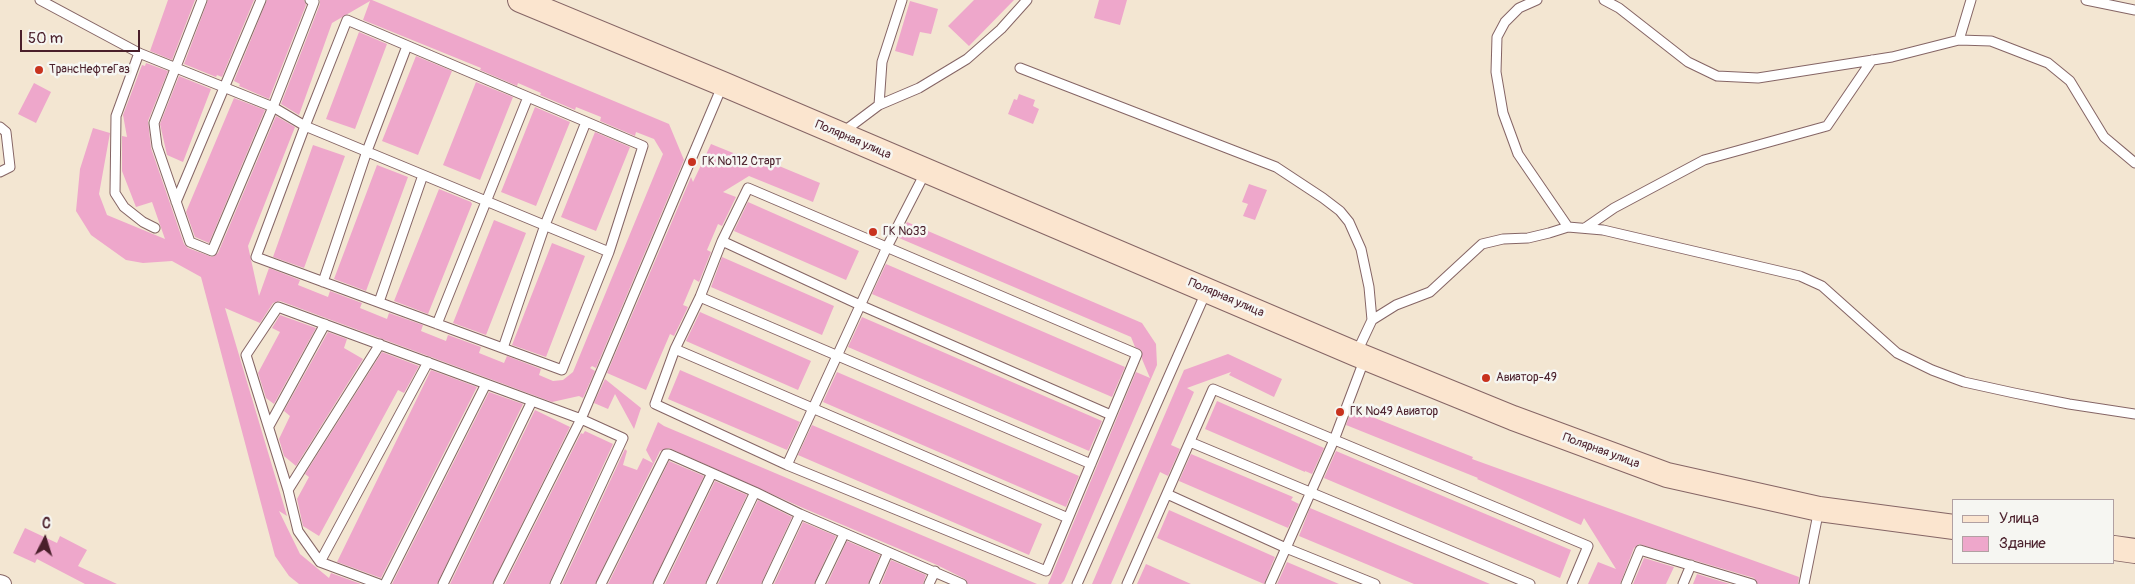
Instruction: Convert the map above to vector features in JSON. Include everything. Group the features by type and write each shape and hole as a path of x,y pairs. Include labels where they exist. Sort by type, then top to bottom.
{"main road":[{"name":"Полярная улица","path":"520,0 841,134 1360,356 1513,418 1667,475 1819,509 1952,527"},
{"path":"2115,548 2135,551"}],"lane":[{"path":"40,0 139,53 273,107 305,126 609,252"},
{"path":"202,0 154,123 157,146 190,242 212,251 273,107 314,2 310,0"},
{"path":"176,202 226,88 261,0"},
{"path":"879,105 882,62 902,0"},
{"path":"841,134 879,105 920,88 967,60 1002,29 1028,0"},
{"path":"1537,0 1519,8 1505,22 1497,37 1496,72 1503,113 1518,154 1568,226"},
{"path":"1604,0 1618,8 1688,62 1716,76 1758,78 1872,60 1959,40 1991,41 2048,63 2070,81 2104,137 2135,162"},
{"path":"1959,40 1971,0"},
{"path":"2086,0 2135,10"},
{"path":"347,20 407,46 643,146 609,252 562,370 256,257 347,20"},
{"path":"323,282 367,151 407,46"},
{"path":"139,53 116,116 115,193 124,206 143,222 155,228"},
{"path":"1585,228 1614,208 1704,160 1827,126 1872,60"},
{"path":"1020,68 1276,167 1323,198 1340,211 1349,222 1361,249 1369,287 1372,320 1334,440 1270,584"},
{"path":"498,584 580,419 723,84"},
{"path":"437,324 528,97"},
{"path":"503,348 546,225 586,122"},
{"path":"0,127 6,132 10,167 0,172"},
{"path":"787,465 887,247 926,171"},
{"path":"379,302 423,175"},
{"path":"748,188 1137,354 1046,572 787,465 655,404 674,349 700,297 722,241 748,188"},
{"path":"1372,320 1396,305 1430,292 1482,244 1503,239 1528,238 1549,234 1568,226 1603,230 1800,276 1822,286 1897,353 1932,370 1964,382 2069,404 2135,414"},
{"path":"722,241 860,305 1111,415"},
{"path":"1077,584 1208,290"},
{"path":"700,297 1091,464"},
{"path":"379,584 320,562 298,531 288,490 246,355 278,307 580,419 623,438 555,584"},
{"path":"269,426 325,324"},
{"path":"288,490 380,344"},
{"path":"674,349 1068,518"},
{"path":"320,562 428,362"},
{"path":"385,584 486,384"},
{"path":"1127,584 1213,388 1588,546 1572,584"},
{"path":"443,584 532,401"},
{"path":"1190,442 1530,584"},
{"path":"601,584 666,454 755,492 844,534 962,584"},
{"path":"658,584 712,473"},
{"path":"711,584 755,492"},
{"path":"1167,494 1286,548 1375,584"},
{"path":"1804,584 1819,509"},
{"path":"767,584 800,514"},
{"path":"820,584 844,534"},
{"path":"1626,584 1640,550 1748,583"},
{"path":"874,584 888,552"},
{"path":"1684,584 1691,566"},
{"path":"929,584 935,571"}],"building":[{"path":"168,0 195,0 172,60 150,51"},
{"path":"208,0 254,0 222,77 217,75 216,77 184,64"},
{"path":"267,0 304,0 306,5 269,99 239,86 240,84 234,81"},
{"path":"320,0 372,0 669,124 684,160 596,368 592,366 590,368 595,371 583,398 579,396 552,402 280,301 273,303 260,323 225,308 287,516 279,511 300,554 329,578 331,573 361,584 299,584 289,576 275,556 201,277 172,261 143,263 126,260 91,235 76,211 80,169 93,128 110,133 99,194 107,215 165,239 152,202 136,207 122,171 122,136 127,137 123,115 142,65 145,66 146,63 168,71 148,121 151,148 184,244 188,248 212,257 218,253 276,116 295,127 248,246 259,296 269,268 300,280 298,285 328,297 330,291 362,303 360,308 387,319 389,313 423,325 421,331 446,341 448,335 481,347 479,353 504,363 507,356 541,369 539,375 553,381 563,380 573,372 663,154 654,139 636,132 635,136 600,121 601,117 576,107 575,110 518,83 517,86 480,70 481,68 363,20 370,1 332,23 299,115 281,104"},
{"path":"974,0 1014,0 969,46 948,26"},
{"path":"1099,0 1127,0 1120,25 1094,18"},
{"path":"910,1 938,9 931,34 920,32 913,56 895,51"},
{"path":"359,32 387,44 355,129 326,119"},
{"path":"416,56 452,71 418,155 382,141"},
{"path":"179,76 211,89 183,162 167,155 160,124"},
{"path":"476,82 513,97 480,180 443,165"},
{"path":"34,83 51,92 36,123 18,114"},
{"path":"1019,94 1035,100 1033,106 1039,109 1033,124 1008,114 1014,99 1017,100"},
{"path":"234,98 265,110 209,243 195,237 186,212"},
{"path":"535,107 570,122 536,206 501,192"},
{"path":"595,132 630,147 596,231 561,217"},
{"path":"711,144 748,159 755,156 820,183 813,202 749,176 723,192 736,197 722,226 718,224 707,250 711,252 699,282 694,279 683,305 688,307 674,336 670,334 646,390 607,373 691,177 693,182"},
{"path":"313,145 345,156 304,268 273,257"},
{"path":"377,165 408,177 366,291 334,279"},
{"path":"1249,184 1267,190 1255,220 1243,216 1248,204 1242,202"},
{"path":"439,189 472,204 428,314 394,301"},
{"path":"748,202 859,251 846,280 734,231"},
{"path":"494,220 526,233 486,335 453,323"},
{"path":"907,222 1142,323 1156,344 1157,365 1064,581 1061,584 1048,584 1136,372 1150,378 1142,359 1142,351 1135,347 1131,337 899,238"},
{"path":"552,243 585,256 546,357 512,345"},
{"path":"722,257 834,306 822,335 711,287"},
{"path":"886,264 1125,367 1112,397 872,294"},
{"path":"700,312 811,361 798,390 686,341"},
{"path":"280,315 316,328 274,404 266,398 258,373 280,332 272,328"},
{"path":"862,317 1102,421 1089,451 848,347"},
{"path":"328,332 347,339 344,348 363,359 296,466 284,456 279,439 290,416 284,411"},
{"path":"382,352 419,366 404,393 398,390 319,536 303,526 297,499 309,477 305,474"},
{"path":"1228,354 1282,379 1274,397 1229,375 1231,372 1187,388 1194,392 1171,445 1180,449 1168,476 1160,472 1111,584 1092,584 1184,370"},
{"path":"431,370 477,387 381,578 337,562"},
{"path":"680,370 800,422 787,450 668,399"},
{"path":"837,372 1079,476 1066,507 823,402"},
{"path":"605,379 641,408 634,429 615,394 608,409 594,403"},
{"path":"489,392 523,404 437,584 392,584"},
{"path":"1217,401 1324,448 1312,474 1205,429"},
{"path":"1352,409 1473,457 1472,459 1799,577 1798,584 1758,584 1754,578 1639,544 1634,548 1620,584 1588,584 1598,562 1616,569 1584,518 1581,525 1478,478 1346,425"},
{"path":"535,410 570,427 492,584 450,584"},
{"path":"658,422 1037,584 968,584 965,579 937,565 669,448 660,451 595,584 562,584 625,449 627,451 623,465 637,470 643,458 653,463 646,450"},
{"path":"812,425 1042,524 1029,555 798,455"},
{"path":"585,431 613,444 549,584 505,584 581,433 583,434"},
{"path":"1336,451 1571,550 1560,578 1324,478"},
{"path":"1191,454 1293,497 1291,500 1299,504 1288,528 1179,481"},
{"path":"669,461 704,476 652,584 608,584"},
{"path":"715,481 747,495 705,584 665,584"},
{"path":"758,500 792,517 761,584 718,584"},
{"path":"1310,508 1490,584 1414,584 1299,536"},
{"path":"1169,510 1275,557 1264,584 1157,538"},
{"path":"803,522 836,536 814,584 774,584"},
{"path":"25,528 57,543 60,536 87,550 78,566 117,584 85,584 37,559 35,563 13,553"},
{"path":"847,541 880,555 868,584 827,584"},
{"path":"1644,558 1674,567 1666,584 1633,584"},
{"path":"891,560 926,575 923,584 881,584"},
{"path":"1287,562 1339,584 1277,584"},
{"path":"1146,564 1191,584 1137,584"},
{"path":"1697,574 1730,584 1693,584"}],"place":[{"name":"ТрансНефтеГаз","path":"39,70"},
{"name":"ГК №112 Старт","path":"692,162"},
{"name":"ГК №33","path":"873,232"},
{"name":"Авиатор-49","path":"1486,378"},
{"name":"ГК №49 Авиатор","path":"1340,412"}]}
